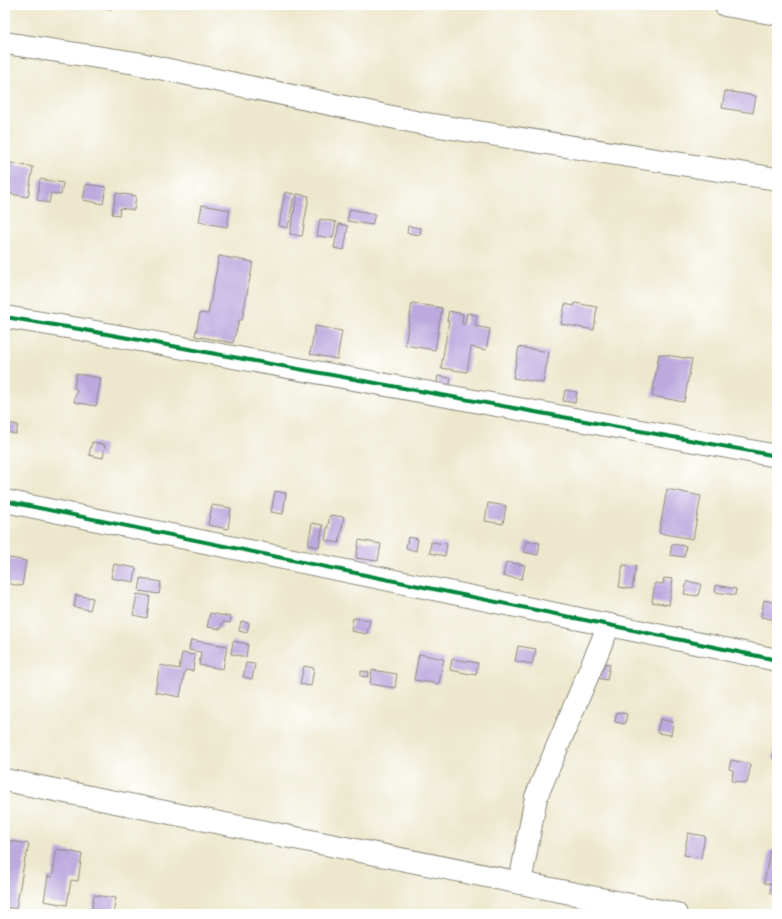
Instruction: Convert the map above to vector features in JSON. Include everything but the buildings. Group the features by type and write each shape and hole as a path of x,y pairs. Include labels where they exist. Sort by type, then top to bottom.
{"street":[{"path":"725,5 777,14"},
{"path":"5,43 136,63 420,123 777,179"},
{"path":"5,317 777,456"},
{"path":"5,501 777,660"},
{"path":"520,883 536,797 609,625"},
{"path":"5,780 676,914"}],"cycle path":[{"path":"5,317 79,329 777,456"},
{"path":"5,501 777,660"}]}
